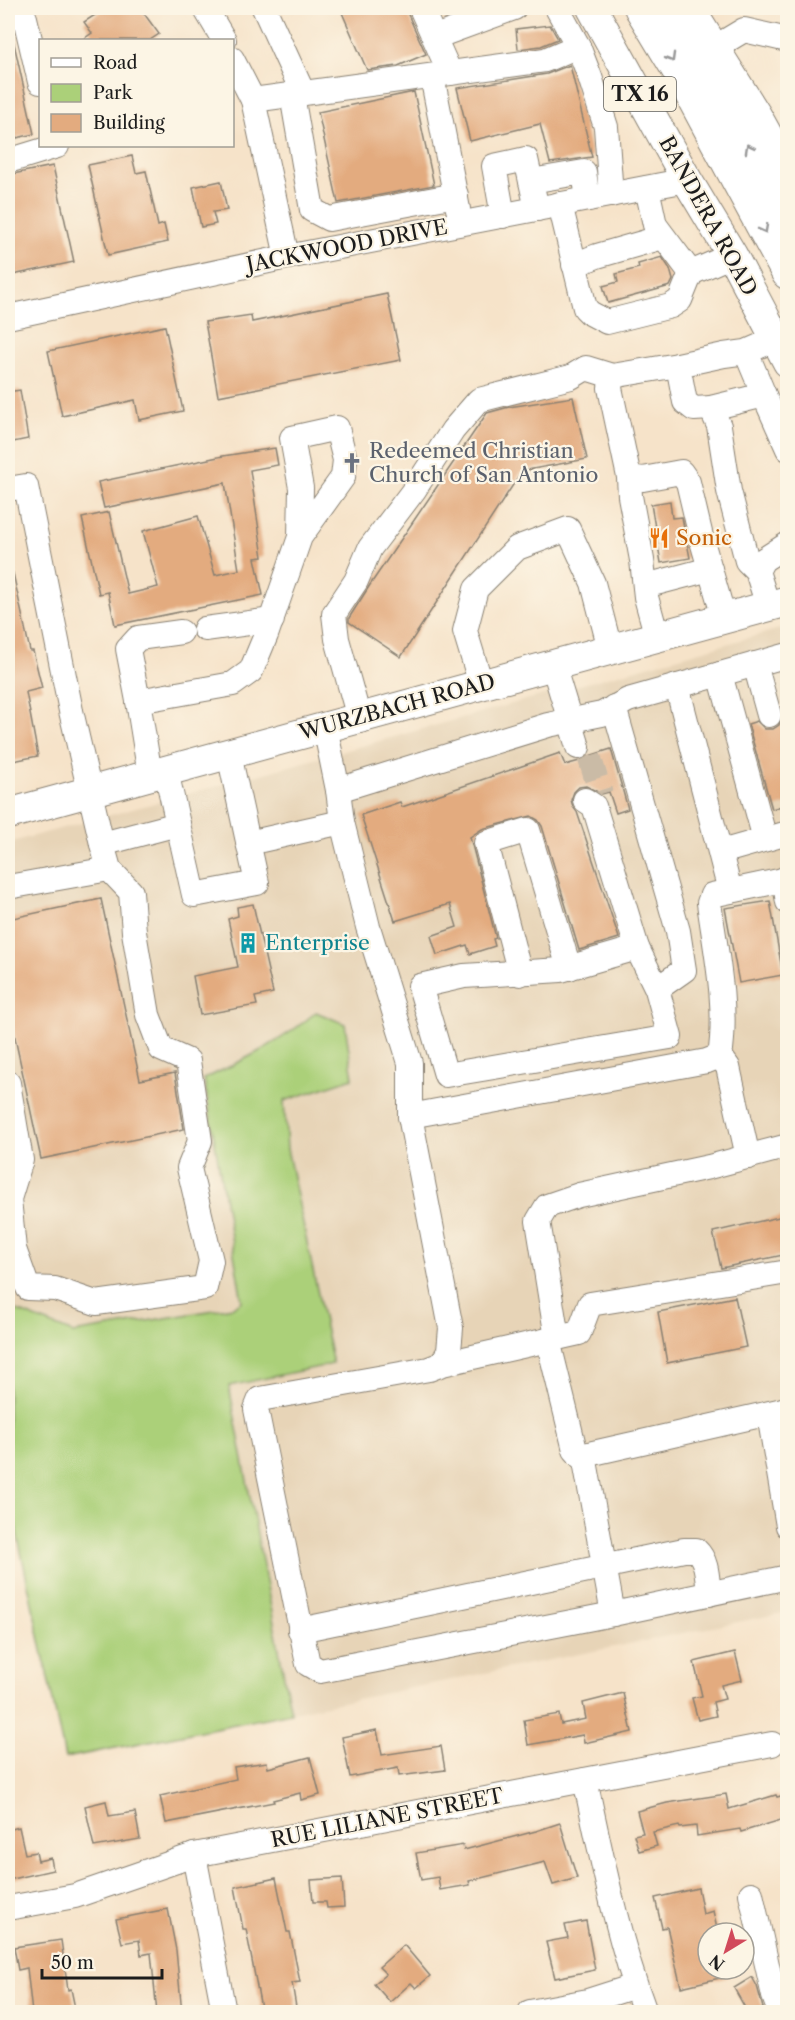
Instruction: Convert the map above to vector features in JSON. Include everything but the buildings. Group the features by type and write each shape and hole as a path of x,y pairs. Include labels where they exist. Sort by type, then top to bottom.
{"highway":[{"path":"641,8 679,71 788,273"},
{"path":"670,8 788,218"}],"main road":[{"name":"BANDERA ROAD","path":"592,8 687,180 732,255 782,351"},
{"path":"689,8 756,115 780,141 788,173"},
{"name":"WURZBACH ROAD","path":"8,814 778,604"}],"street":[{"path":"13,8 25,18 39,78"},
{"path":"264,8 298,94 312,210 329,219 456,195"},
{"path":"421,8 435,37 461,224"},
{"path":"435,37 514,8"},
{"path":"557,8 578,46 606,127 609,166 600,197"},
{"path":"216,11 224,39"},
{"path":"714,48 744,30 788,40"},
{"path":"253,100 545,60 578,46"},
{"path":"234,63 253,100 287,257"},
{"path":"8,161 54,147"},
{"path":"503,216 494,166 526,159 537,209"},
{"path":"531,182 609,166"},
{"path":"584,172 600,197"},
{"name":"JACKWOOD DRIVE","path":"8,317 287,257 687,180"},
{"path":"646,188 655,225 691,273"},
{"path":"560,204 585,308 590,314 607,321 671,306 680,300 691,273 732,255"},
{"path":"380,209 384,238"},
{"path":"574,265 663,237"},
{"path":"359,718 337,639 334,614 356,581 370,548 414,490 453,430 479,400 571,376 586,368 612,375 724,355 782,351"},
{"path":"746,352 775,404 788,449"},
{"path":"678,365 685,402 694,409 775,404"},
{"path":"612,375 610,388 629,477 645,586 657,637"},
{"path":"711,408 719,426 729,491 747,561 757,571 778,604"},
{"path":"629,477 644,479 681,472 688,483 724,618"},
{"path":"8,489 26,486 71,711 102,844 109,869 131,892 134,932 148,1015 161,1049 188,1061 200,1141 189,1168 211,1261 205,1288 96,1303 55,1289 28,1288 14,1249 9,1199 21,1160 8,1083"},
{"path":"481,684 465,631 476,589 517,548 568,529 593,583 610,649"},
{"path":"138,701 233,684 251,671 272,620 300,537"},
{"path":"757,571 763,560 788,544"},
{"path":"645,586 710,569"},
{"path":"205,629 272,620"},
{"path":"181,632 138,638 128,649 138,701 158,773 178,824 194,895 257,883 229,754"},
{"path":"338,790 548,725 602,714 628,700 788,655"},
{"path":"755,664 769,715"},
{"path":"553,665 580,755"},
{"path":"720,674 776,836 721,852"},
{"path":"677,686 730,891"},
{"path":"614,707 678,931 684,970 657,989"},
{"path":"325,727 342,822 368,927 410,1063 410,1116 451,1328 449,1352 442,1364"},
{"path":"594,800 637,948 657,989 670,1037 446,1075 420,986 464,976 520,974 569,968 637,948"},
{"path":"248,843 342,822"},
{"path":"102,844 178,824"},
{"path":"520,974 486,843 528,830 569,968"},
{"path":"8,887 109,869"},
{"path":"748,1157 728,1067 720,1056 722,1042 720,981 709,903 712,895 730,891 786,887"},
{"path":"410,1116 707,1061 720,1056"},
{"path":"613,1614 585,1461 575,1450 553,1339 538,1221 547,1206 579,1195 788,1146"},
{"path":"788,1272 590,1304 579,1333 442,1364 429,1369 260,1399 256,1410 308,1664 320,1671 613,1614 788,1577"},
{"path":"580,1456 785,1410"},
{"path":"785,1410 771,1426 788,1526"},
{"path":"300,1630 684,1550 696,1550 701,1556 709,1594"},
{"name":"RUE LILIANE STREET","path":"8,1908 75,1896 194,1855 772,1744"},
{"path":"585,1780 616,1920 645,2013"},
{"path":"194,1855 224,2013"},
{"path":"751,1894 774,1996 780,2013"},
{"path":"530,2013 588,2001 635,1986"}],"shaded area":[{"path":"787,627 787,1612 65,1758 8,1491 8,843"}],"green space":[{"path":"316,1012 345,1024 353,1078 284,1101 287,1149 333,1364 229,1386 291,1713 65,1758 8,1491 8,1307 73,1333 233,1307 242,1301 204,1079 277,1041"}],"tunnel":[{"path":"589,756 601,794"}],"place":[{"name":"Redeemed Christian Church of San Antonio","path":"352,463"},
{"name":"Sonic","path":"659,538"},
{"name":"Enterprise","path":"248,943"}]}
